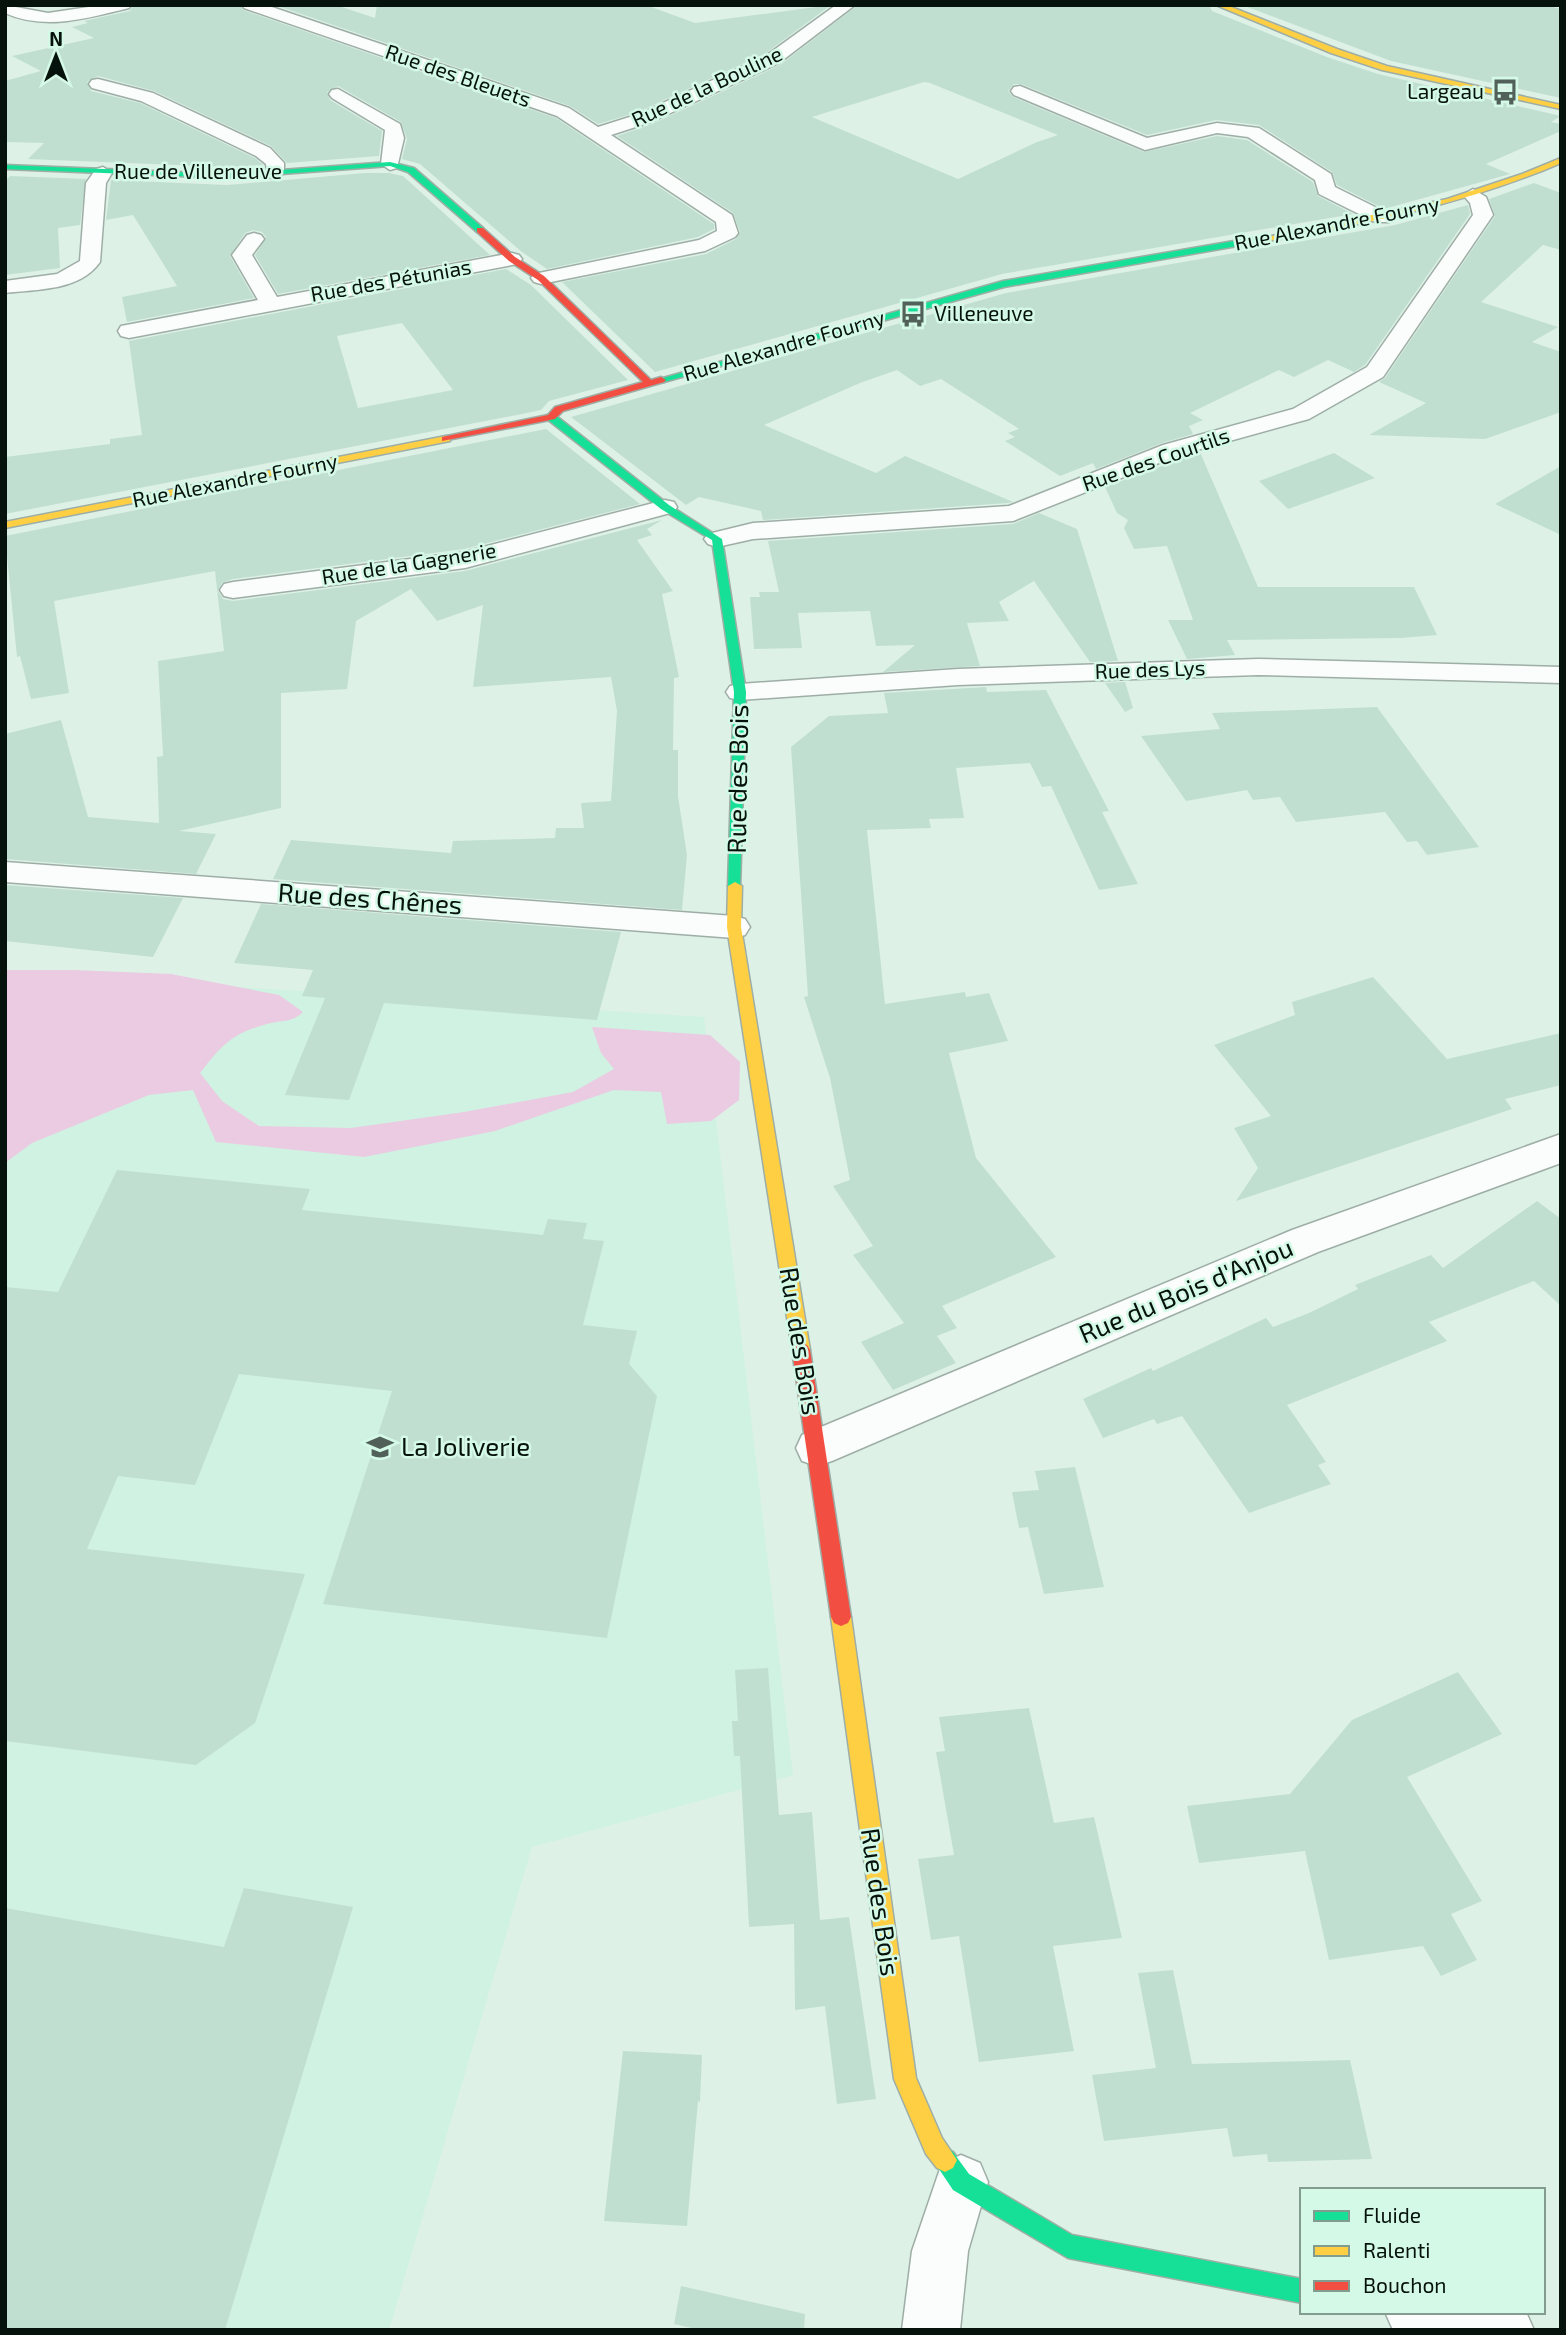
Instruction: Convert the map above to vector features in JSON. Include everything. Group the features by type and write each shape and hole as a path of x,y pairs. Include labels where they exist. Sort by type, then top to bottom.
{"street":[{"path":"5,6 21,16 75,17 123,5"},
{"name":"Rue des Bleuets","path":"250,5 553,108 725,219 728,233 705,245 541,278"},
{"name":"Rue de la Bouline","path":"596,134 645,118 774,60 847,5"},
{"path":"1219,5 1334,51 1385,68 1561,107"},
{"path":"98,84 147,97 263,152 275,163 275,173"},
{"path":"1020,91 1145,144 1217,128 1253,132 1324,178 1326,190 1382,218"},
{"path":"338,94 394,128 390,164"},
{"name":"Rue Alexandre Fourny","path":"5,525 244,480 551,417 559,409 1003,284 1382,218 1473,195 1518,180 1561,160"},
{"name":"Rue de Villeneuve","path":"5,167 227,176 365,164 390,164 411,170 512,259 541,278 650,384"},
{"path":"5,287 58,280 83,272 90,262 96,183 103,173"},
{"name":"Rue des Courtils","path":"717,539 753,531 1013,513 1171,450 1301,414 1375,372 1483,215 1479,201 1473,195"},
{"path":"254,239 242,255 270,303"},
{"name":"Rue des Pétunias","path":"130,331 512,259"},
{"path":"551,417 665,507 717,539"},
{"name":"Rue de la Gagnerie","path":"233,590 465,560 665,507"},
{"name":"Rue des Bois","path":"717,539 740,692 734,927 817,1448 905,2079 934,2146 961,2182"},
{"name":"Rue des Lys","path":"740,692 958,677 1258,667 1561,675"},
{"name":"Rue des Chênes","path":"5,872 734,927"},
{"name":"Rue du Bois d'Anjou","path":"817,1448 1305,1241 1561,1148"},
{"path":"931,2330 940,2251 961,2182 1068,2246 1300,2291"},
{"path":"1424,2314 1505,2330"}],"shaded area":[{"path":"5,970 171,974 279,995 303,1012 290,1020 255,1028 236,1036 221,1048 200,1073 222,1101 259,1126 351,1128 464,1112 573,1092 614,1069 601,1053 592,1027 710,1035 740,1062 739,1100 711,1121 667,1124 661,1092 614,1090 495,1131 364,1157 216,1142 193,1090 149,1095 32,1143 5,1163"},
{"name":"La Joliverie","path":"5,972 704,1017 793,1775 532,1847 389,2330 5,2330"}],"building":[{"path":"133,5 240,5 243,10 556,118 714,224 714,229 698,237 547,269 522,252 420,164 402,159 407,139 401,122 338,86 327,92 330,100 382,131 379,156 287,163 271,146 154,91 98,76 87,82 91,91 140,103 255,158 263,165 227,167 28,159 44,143 5,142 5,81 41,71 12,56 94,38 72,27 88,23 84,21 130,11"},
{"path":"275,5 336,5 375,18 377,5 646,5 695,23 831,5 766,53 638,112 598,124 570,106"},
{"path":"858,5 1209,5 1212,11 1327,57 1378,74 1561,116 1551,122 1561,124 1561,131 1486,164 1510,174 1384,209 1337,185 1332,172 1259,125 1216,120 1147,135 1021,84 1014,84 1008,91 1013,97 1144,152 1217,136 1247,140 1313,182 1318,196 1353,214 1002,274 655,372 562,282 706,254 736,239 740,232 733,213 617,136 652,124 780,65","holes":["924,82 1058,135 958,179 812,117"]},
{"path":"1242,5 1545,5 1561,9 1561,98 1391,61"},
{"path":"365,173 403,176 490,255 278,294 255,255 266,237 262,232 253,230 245,233 230,256 254,298 127,322 122,297 177,286 133,215 106,220 111,180 227,185"},
{"path":"10,176 86,179 80,225 58,228 60,268 5,275 5,181"},
{"path":"1534,183 1561,193 1561,250 1543,245 1481,302 1558,327 1532,342 1561,352 1561,412 1485,439 1369,435 1426,403 1379,382 1385,378 1495,216 1489,199"},
{"path":"1468,205 1470,214 1365,365 1354,372 1328,360 1294,377 1279,370 1190,413 1203,420 1189,426 1193,434 1096,469 1093,463 1060,476 1005,441 1015,437 1008,433 1019,429 941,379 920,386 897,370 860,383 764,425 876,473 905,456 1013,502 763,520 761,511 699,497 686,505 571,417 1006,293 1395,225"},
{"path":"506,269 531,285 628,380 549,401 541,410 5,514 5,457 110,444 110,439 142,435 129,341","holes":["402,323 453,390 358,408 337,336"]},
{"path":"546,429 640,504 464,549 233,579 222,583 218,591 223,599 233,601 465,571 662,520 647,529 652,535 637,540 673,591 662,594 679,677 674,678 673,750 678,750 678,796 687,855 682,910 273,879 291,840 451,853 453,841 555,838 556,828 584,828 581,803 611,801 617,711 611,677 473,687 483,605 437,621 411,589 356,621 347,689 281,693 281,808 179,831 216,834 196,874 5,859 5,734 61,720 88,817 159,823 157,757 163,756 158,661 224,651 215,571 54,601 69,693 31,699 20,656 17,657 5,536"},
{"path":"1200,452 1258,587 1414,587 1437,635 1401,638 1227,640 1235,655 1187,659 1168,620 1193,620 1167,546 1134,549 1124,528 1128,520 1117,513 1105,487"},
{"path":"1334,453 1375,478 1288,509 1259,481"},
{"path":"1561,466 1561,535 1495,504"},
{"path":"1039,513 1077,529 1118,661 1090,662 1034,581 999,602 1009,621 967,623 980,666 883,672 915,645 876,646 870,611 798,613 802,648 754,649 750,597 760,597 759,592 779,592 768,541 1013,524"},
{"path":"1125,682 1133,708 1125,712 1105,683"},
{"path":"986,687 987,692 1046,690 1109,811 1102,812 1138,884 1099,890 1051,786 1042,787 1030,763 956,768 964,818 929,819 931,828 867,830 885,1004 965,992 966,997 989,993 1008,1041 949,1053 976,1158 1056,1257 942,1306 957,1328 937,1336 956,1363 893,1390 861,1342 904,1323 853,1255 873,1246 833,1186 850,1180 830,1078 804,997 808,996 791,747 829,716 888,713 884,693"},
{"path":"1377,707 1479,847 1427,855 1417,841 1407,842 1385,812 1296,822 1280,797 1253,800 1247,790 1186,801 1141,736 1220,729 1212,713"},
{"path":"5,885 183,898 153,957 5,941"},
{"path":"261,904 621,932 597,1020 384,1003 349,1100 285,1095 325,998 302,996 313,970 234,963"},
{"path":"1373,977 1447,1059 1561,1033 1561,1085 1505,1099 1512,1109 1236,1201 1258,1168 1234,1128 1271,1116 1214,1045 1295,1015 1292,1002"},
{"path":"117,1170 310,1189 302,1210 543,1235 548,1219 587,1223 583,1239 604,1241 583,1325 637,1331 629,1364 657,1396 607,1638 323,1604 392,1391 239,1374 195,1485 118,1476 87,1549 305,1574 255,1723 196,1765 5,1741 5,1287 58,1292"},
{"path":"1537,1201 1561,1219 1561,1306 1534,1281 1429,1322 1447,1341 1287,1405 1326,1462 1318,1465 1331,1484 1249,1513 1182,1416 1157,1424 1154,1419 1103,1438 1083,1399 1151,1368 1153,1371 1266,1318 1273,1327 1309,1313 1358,1289 1355,1285 1431,1255 1443,1268"},
{"path":"1075,1467 1104,1587 1044,1594 1028,1527 1019,1528 1012,1492 1039,1490 1035,1471"},
{"path":"768,1668 779,1815 812,1812 820,1920 849,1917 876,2099 837,2104 825,2006 795,2010 794,1924 749,1927 740,1756 734,1756 732,1721 738,1721 735,1670"},
{"path":"1458,1672 1502,1734 1407,1777 1482,1901 1451,1914 1477,1960 1441,1976 1423,1946 1329,1960 1305,1851 1199,1863 1187,1806 1290,1794 1352,1720"},
{"path":"1029,1708 1054,1823 1094,1817 1122,1938 1053,1946 1074,2051 979,2062 959,1936 931,1940 918,1859 954,1855 936,1752 945,1751 939,1717"},
{"path":"244,1888 353,1907 225,2330 5,2330 5,1908 224,1947"},
{"path":"1173,1970 1192,2064 1350,2060 1372,2159 1268,2162 1267,2154 1233,2157 1227,2128 1104,2141 1092,2075 1156,2068 1138,1973"},
{"path":"623,2051 702,2055 700,2102 698,2101 687,2226 604,2221"},
{"path":"681,2286 805,2314 804,2330 701,2330 674,2324"}],"traffic: fast":[{"path":"5,167 227,176 390,164 411,170 480,230"},
{"path":"661,380 1003,284 1257,240"},
{"path":"551,417 665,507 717,539 740,692 735,886"},
{"path":"945,2160 961,2182 1068,2246 1300,2291"}],"traffic: slow":[{"path":"1219,5 1334,51 1385,68 1561,107"},
{"path":"1257,240 1412,210 1487,189 1561,160"},
{"path":"5,525 446,439"},
{"path":"735,886 734,927 801,1350"},
{"path":"841,1617 905,2079 934,2146 945,2160"}],"traffic: jam":[{"path":"480,230 512,259 541,278 650,384"},
{"path":"446,439 551,417 559,409 661,380"},
{"path":"801,1350 841,1617"}],"place":[{"name":"Largeau","path":"1505,92"},
{"name":"Villeneuve","path":"913,314"},
{"name":"La Joliverie","path":"380,1447"}]}
